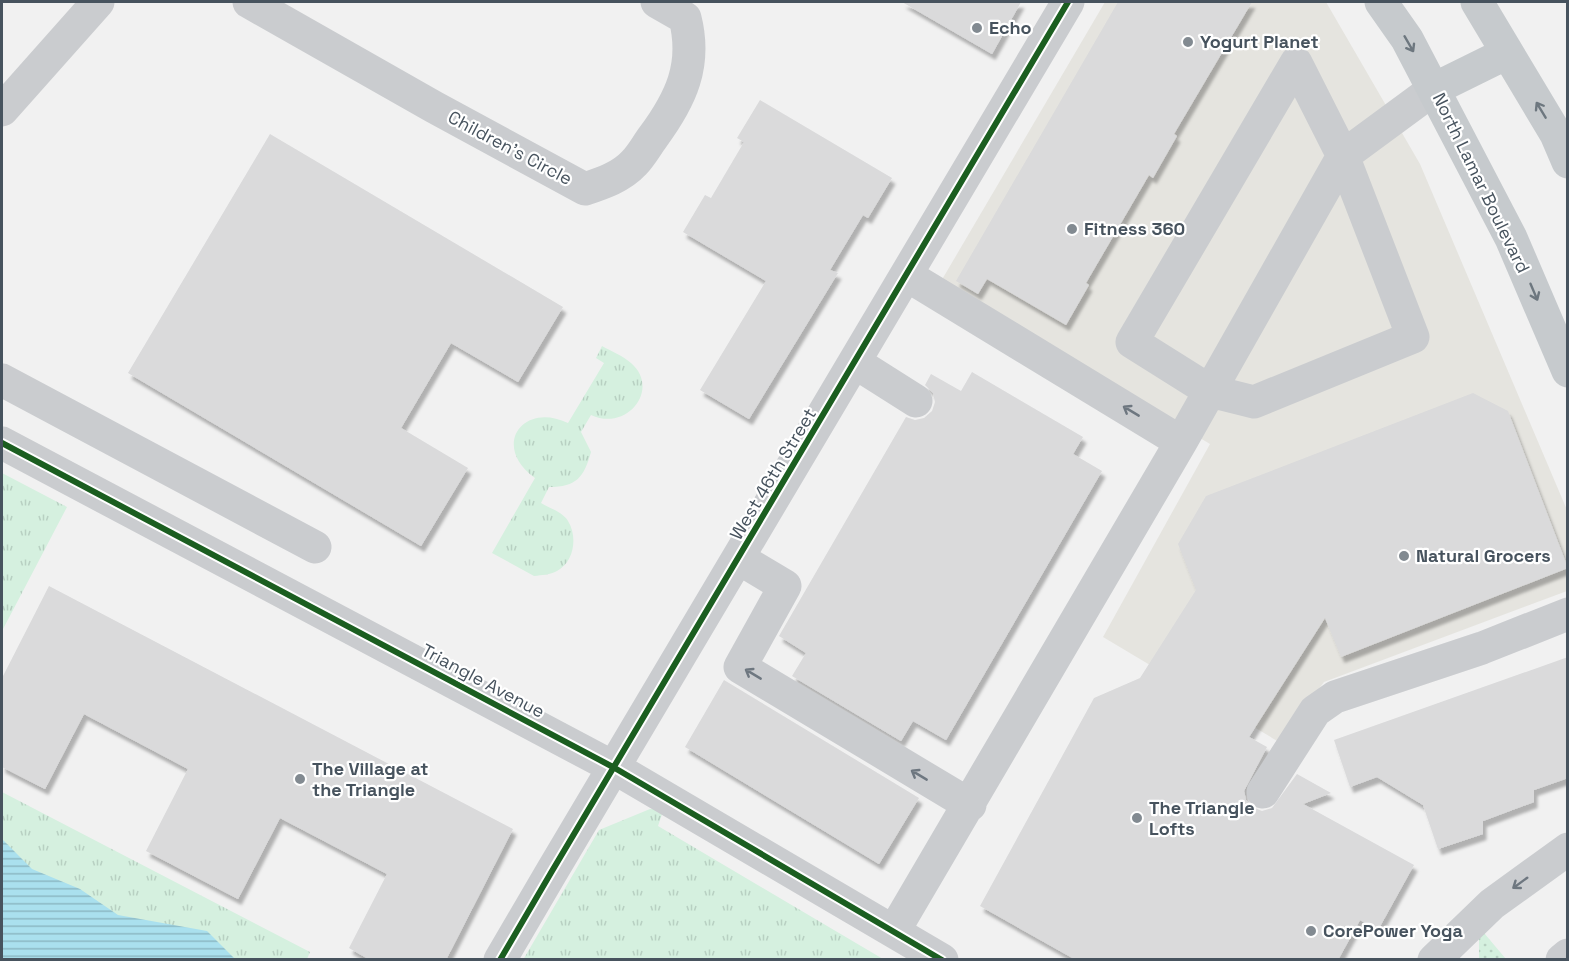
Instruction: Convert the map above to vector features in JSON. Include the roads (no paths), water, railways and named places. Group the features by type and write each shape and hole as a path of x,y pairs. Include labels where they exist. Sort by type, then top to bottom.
{"main road":[{"name":"North Lamar Boulevard","path":"1381,2 1407,39 1511,238 1568,371"},
{"path":"1477,2 1556,134 1568,162"},
{"path":"1434,89 1507,52"}],"street":[{"path":"2,110 98,2"},
{"name":"Children's Circle","path":"249,2 585,189 610,181 634,164 668,117 688,75 691,39 685,18 657,2"},
{"name":"West 46th Street","path":"500,960 612,766 740,559 1068,2"},
{"path":"1296,63 1343,156 1413,337 1254,402 1210,391 1132,342 1296,63"},
{"path":"894,932 970,806 1181,442 1343,156 1434,89"},
{"path":"908,276 1181,442"},
{"path":"856,363 916,400"},
{"path":"2,380 315,547"},
{"name":"Triangle Avenue","path":"2,443 612,766 942,960"},
{"path":"740,559 785,586 740,667 970,806"},
{"path":"1263,792 1315,711 1335,698 1482,648 1568,614"},
{"path":"1434,960 1492,904 1568,849"},
{"path":"1562,960 1568,955"}],"water":[{"path":"2,839 32,869 80,889 118,915 207,931 235,959 2,959"}],"place":[{"name":"Echo","path":"977,28"},
{"name":"Yogurt Planet","path":"1188,42"},
{"name":"Fitness 360","path":"1072,229"},
{"name":"Natural Grocers","path":"1404,556"},
{"name":"The Village at the Triangle","path":"300,779"},
{"name":"The Triangle Lofts","path":"1137,818"},
{"name":"CorePower Yoga","path":"1311,931"}]}
